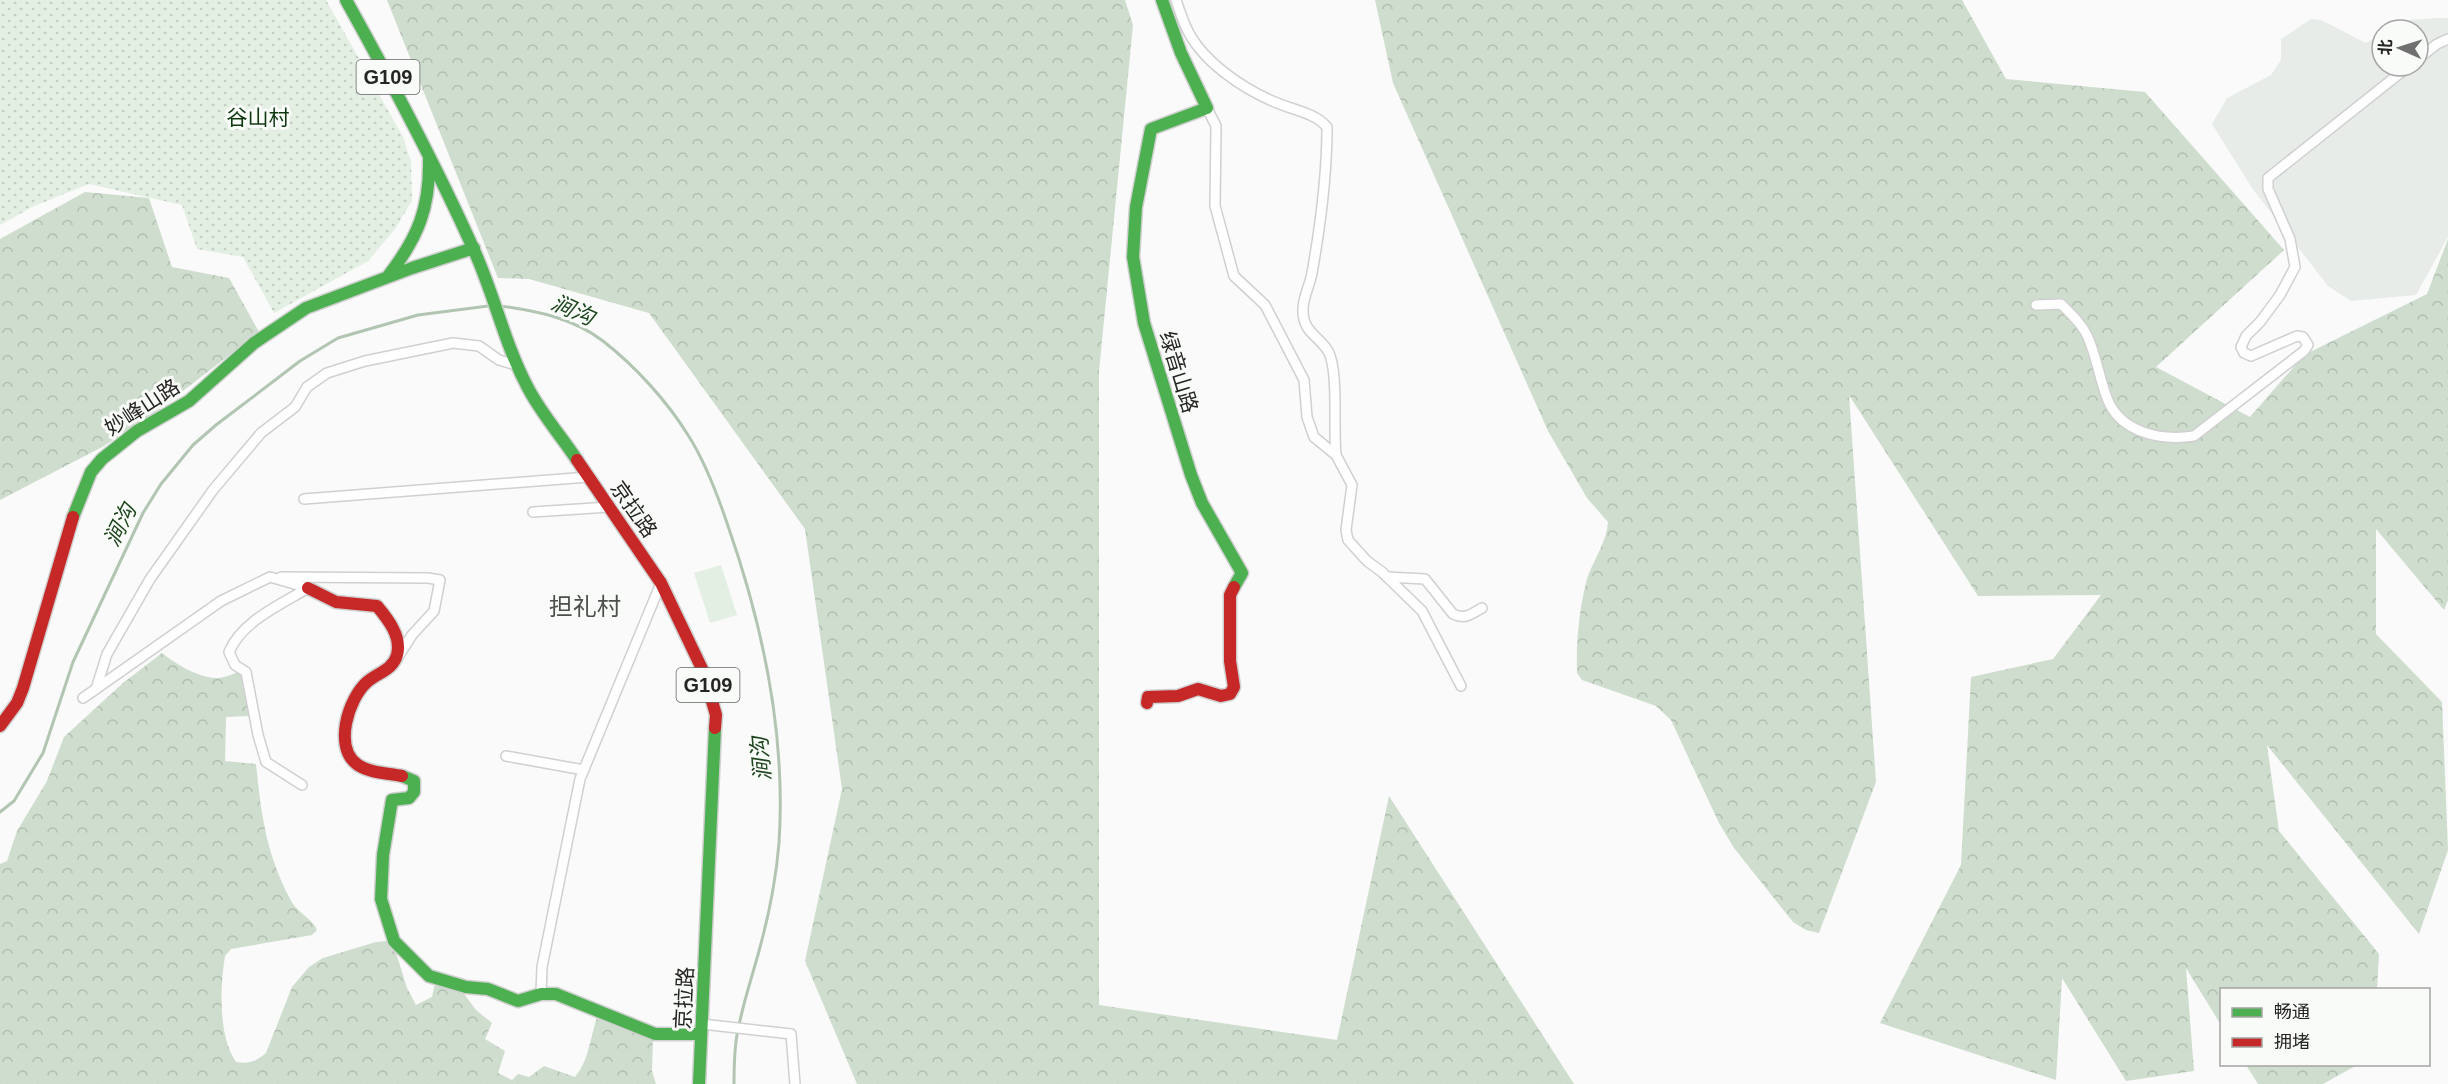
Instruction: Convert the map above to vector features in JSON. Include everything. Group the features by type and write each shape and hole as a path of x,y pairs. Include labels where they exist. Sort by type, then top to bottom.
{"main road":[{"name":"京拉路","path":"346,0 476,253 516,365 544,414 661,583 704,673 716,714 699,1084"},
{"path":"1162,0 1181,53 1207,108"},
{"name":"绿音山路","path":"1148,703 1148,697 1178,696 1198,689 1221,696 1230,694 1234,687 1230,662 1230,595 1242,573 1202,503 1191,475 1144,323 1133,257 1136,207 1151,129 1207,108"},
{"path":"387,278 411,246 423,222 429,189 428,156"},
{"name":"妙峰山路","path":"0,726 17,703 23,688 74,513 91,472 102,459 137,431 189,401 254,343 306,308 387,278 476,253"},
{"path":"308,588 336,602 377,606 390,621 396,636 396,659 389,668 362,687 345,726 344,744 350,759 366,768 408,777 414,781 414,792 409,798 392,800 383,855 381,899 394,941 429,975 466,987 488,989 518,1001 541,994 556,994 656,1034 701,1029"}],"street":[{"path":"1176,0 1186,28 1202,52 1226,74 1274,102 1320,119 1327,128 1312,275 1303,309 1306,325 1312,336 1328,351 1334,369 1336,455"},
{"path":"2430,50 2448,39"},
{"path":"2036,305 2061,304 2077,320 2089,338 2108,401 2125,424 2153,436 2174,439 2194,436 2304,351 2308,345 2303,337 2297,336 2251,356 2244,353 2241,347 2246,336 2260,322 2280,295 2295,267 2290,239 2268,189 2268,178 2394,78"},
{"path":"1207,108 1216,126 1215,206 1234,276 1265,305 1304,380 1307,417 1314,437 1336,455 1352,485 1346,530 1348,540 1367,561 1388,577 1422,610 1461,686"},
{"path":"96,689 107,654 150,579 213,490 261,433 296,407 307,387 327,373 364,361 453,343 479,346 499,360 516,365"},
{"path":"304,499 588,477"},
{"path":"533,512 609,507"},
{"path":"270,577 308,588"},
{"path":"83,698 220,601 270,577 440,580 434,611 412,635 396,659"},
{"path":"1388,577 1425,579 1453,614 1459,617 1466,617 1482,608"},
{"path":"541,994 542,967 580,779 661,583"},
{"path":"302,785 266,762 258,735 246,672 235,665 229,652 235,639 251,624 308,588"},
{"path":"506,756 584,770"},
{"path":"701,1029 723,1025 792,1034 795,1084"}],"shaded area":[{"path":"2430,18 2448,18 2448,237 2416,295 2351,301 2328,286 2252,188 2212,124 2227,98 2271,75 2281,60 2281,39 2311,19 2321,20 2366,43 2370,41 2370,78 2430,78"}],"green space":[{"name":"谷山村","path":"0,0 326,0 403,137 411,162 412,201 395,229 368,261 274,313 243,257 197,249 182,205 89,184 34,206 0,225"},
{"path":"387,0 1125,0 1133,25 1099,371 1099,1005 1337,1040 1389,796 1574,1084 857,1084 805,961 842,789 805,529 649,313 529,279 498,278"},
{"path":"1375,0 1962,0 2006,79 2145,92 2284,250 2156,367 2250,417 2304,355 2427,294 2448,239 2448,600 2444,610 2376,529 2376,634 2442,702 2448,850 2419,934 2267,745 2279,831 2379,954 2377,988 2220,988 2220,1023 2186,968 2194,1071 2126,1081 2062,978 2056,1080 1880,1023 1961,865 1971,677 2053,659 2101,595 1978,596 1849,395 1876,782 1819,933 1806,930 1793,922 1734,848 1719,823 1671,720 1656,706 1582,680 1577,673 1577,649 1584,590 1605,537 1608,522 1587,498 1548,431 1393,83"},
{"path":"85,192 149,198 172,267 229,278 259,332 165,405 104,446 0,500 0,239"},
{"path":"721,565 737,615 710,623 694,573"},
{"path":"162,653 186,669 207,677 221,678 242,670 250,716 226,717 225,761 256,764 263,817 275,866 293,904 317,930 312,935 231,949 225,956 222,982 223,1025 230,1051 236,1062 252,1062 266,1053 292,987 309,967 323,958 376,942 387,941 394,946 407,988 416,1005 432,997 437,975 462,991 476,1010 492,1023 485,1039 505,1051 498,1073 512,1080 518,1074 529,1077 544,1066 575,1077 587,1055 599,1013 653,1038 652,1071 656,1084 0,1084 0,864 7,861 17,831 47,781 64,737 123,683"},
{"path":"2247,1066 2355,1066 2323,1084 2258,1084"}],"waterway":[{"name":"涧沟","path":"0,812 14,801 43,753 73,662 143,513 161,484 193,445 300,361 338,338 418,315 488,306"},
{"name":"涧沟","path":"501,306 541,313 567,321 591,333 627,361 650,385 680,422 700,457 720,503 741,564 769,682 779,763 780,803 779,843 774,884 766,924 742,1010 734,1057 734,1084"}],"traffic: fast":[{"path":"346,0 412,122 458,216 480,265 512,353 528,388 577,460"},
{"path":"1162,0 1181,53 1207,108 1151,129 1136,207 1133,257 1144,323 1191,475 1202,503 1242,573 1234,587"},
{"path":"389,275 408,248 420,221 427,193 429,160"},
{"path":"73,517 91,472 102,459 137,431 189,401 254,343 306,308 412,268 474,248"},
{"path":"699,1084 715,728"},
{"path":"402,776 414,781 414,792 409,798 392,800 383,855 381,899 394,941 429,976 466,987 488,989 518,1001 541,994 556,994 655,1034 701,1034"}],"traffic: jam":[{"path":"577,460 661,583 704,673 716,715 715,728"},
{"path":"0,726 17,703 23,688 73,517"},
{"path":"1147,703 1148,697 1178,696 1198,689 1221,696 1230,694 1234,687 1230,661 1230,595 1234,587"},
{"path":"308,588 336,602 377,606 393,629 398,642 395,660 360,690 349,711 345,736 350,757 358,765 373,771 402,776"}],"district":[{"name":"担礼村","path":"585,606"}]}
